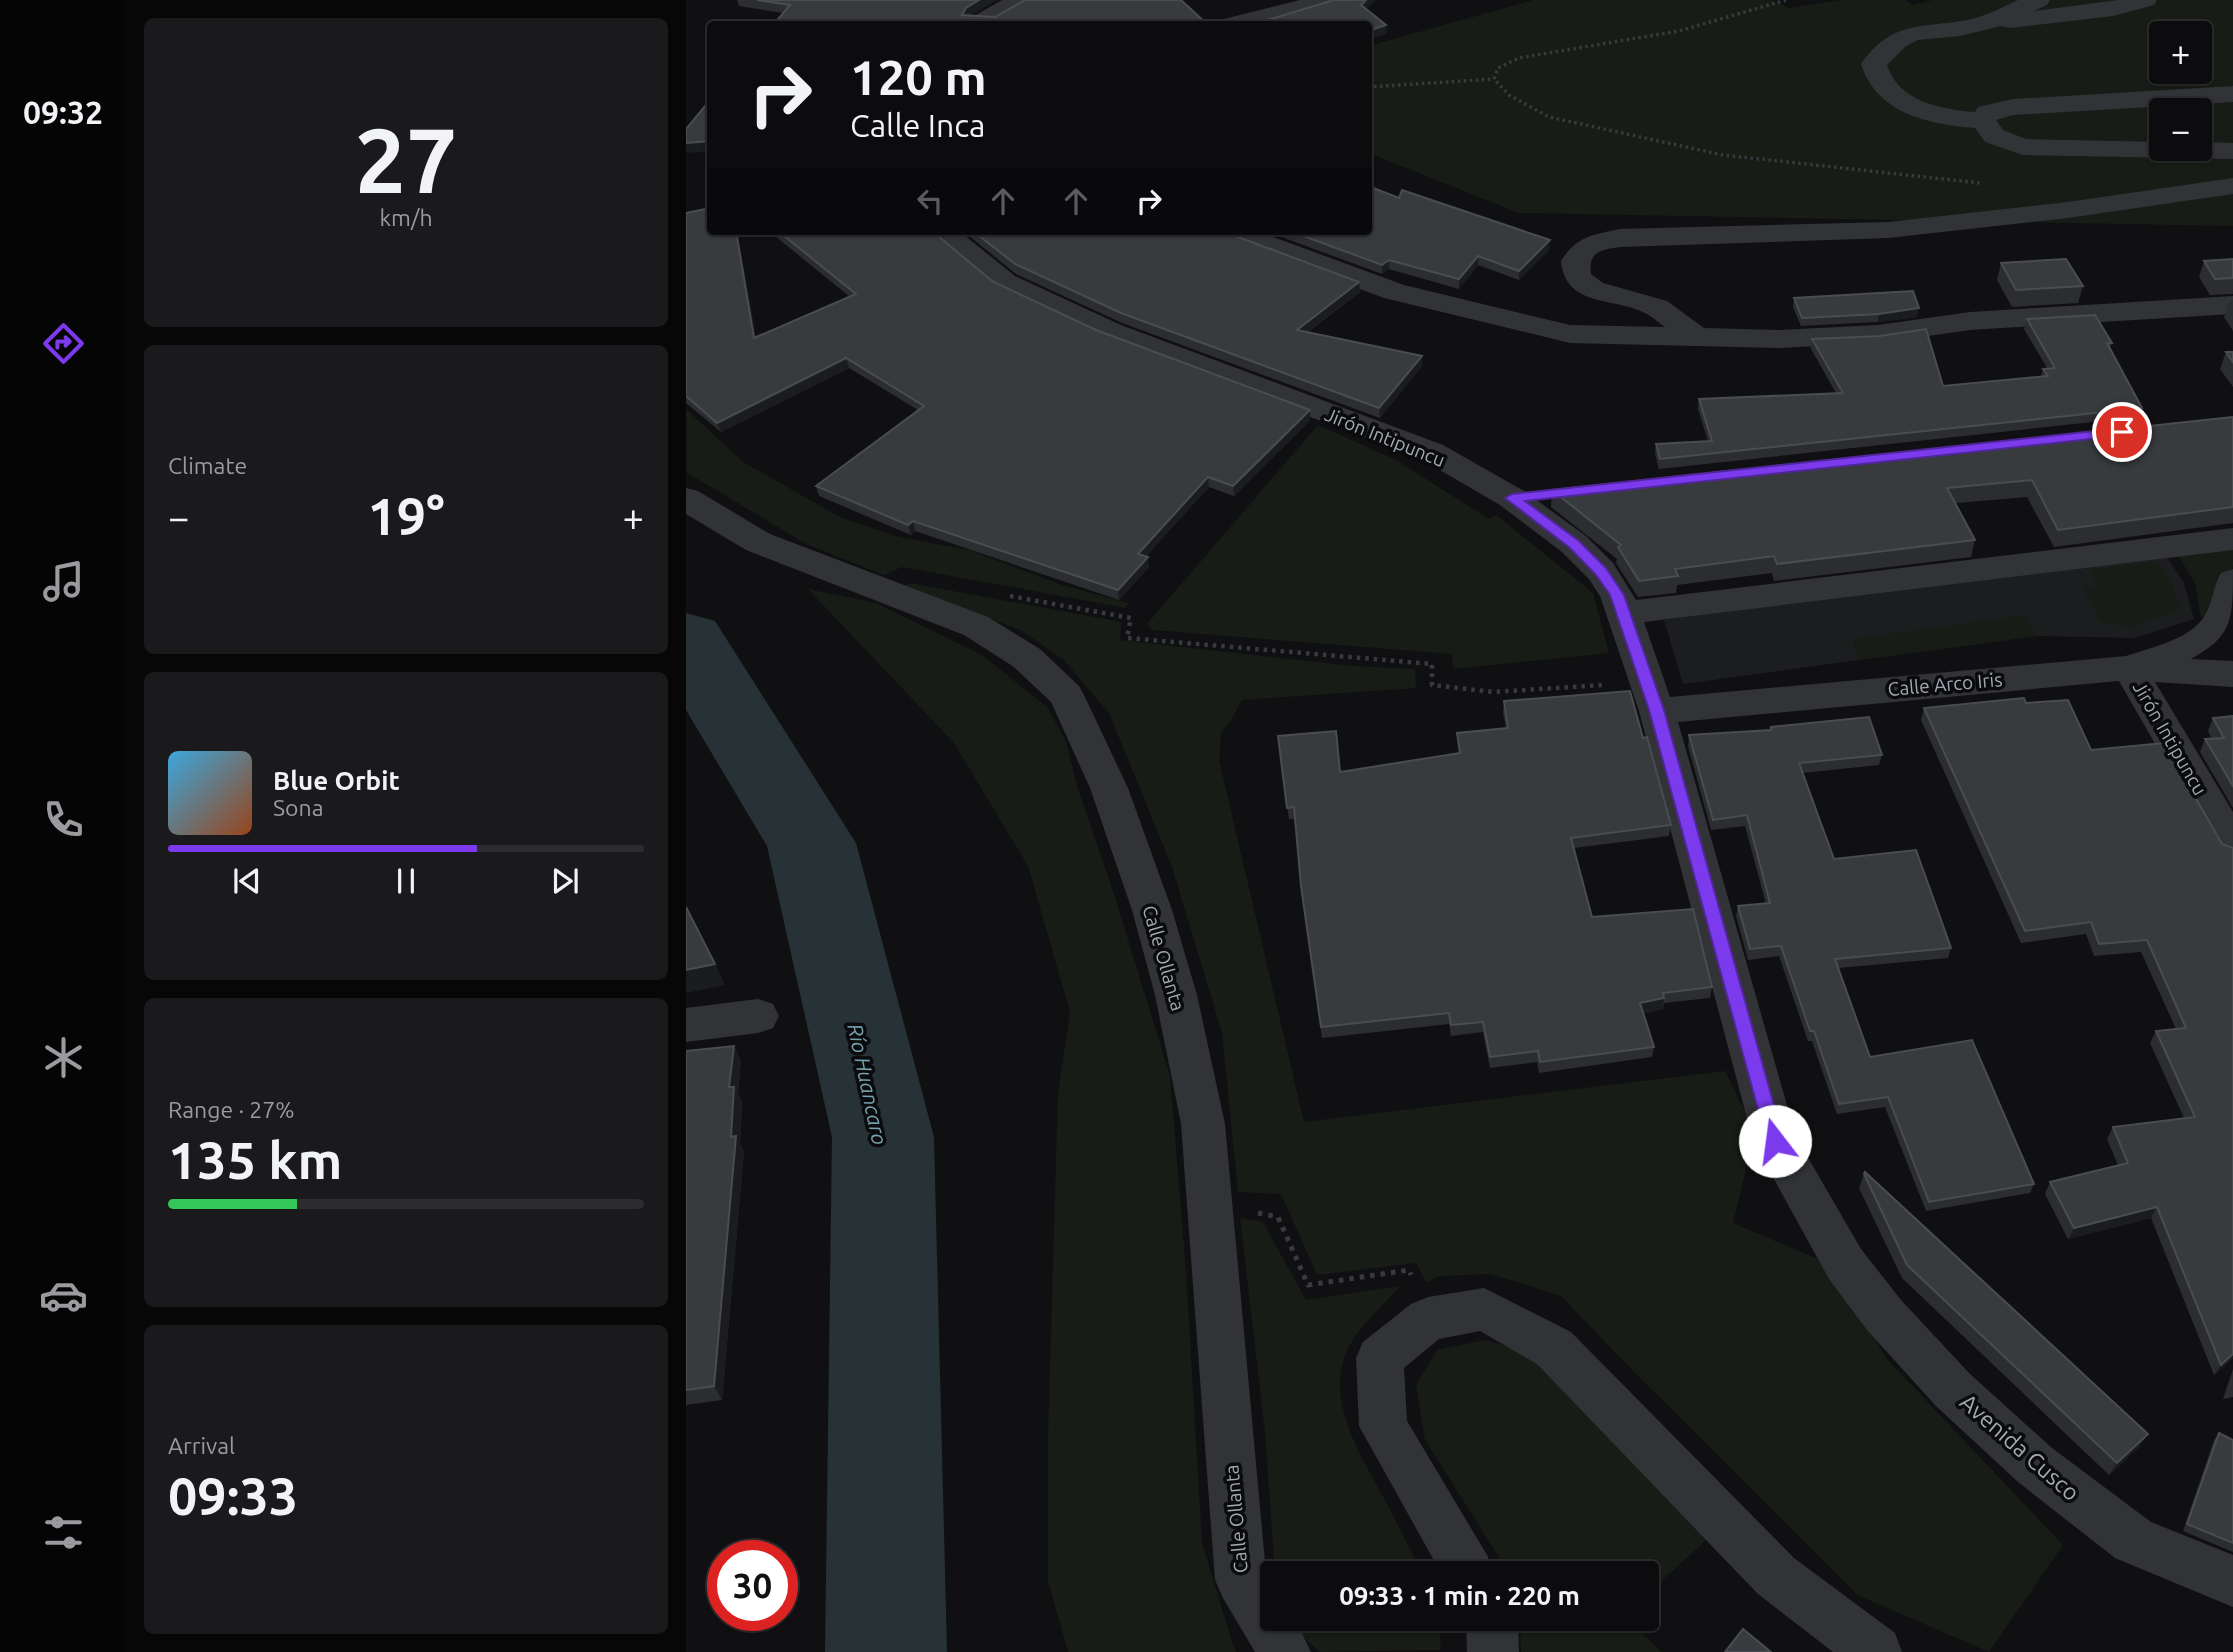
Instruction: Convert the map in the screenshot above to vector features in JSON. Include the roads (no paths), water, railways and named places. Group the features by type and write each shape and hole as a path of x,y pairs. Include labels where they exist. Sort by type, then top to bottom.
{"street":[{"path":"983,21 1019,0"},
{"path":"1245,21 1329,0"},
{"path":"1978,25 2038,0"},
{"path":"1983,120 1954,120 1909,105 1882,86 1874,64 1888,44 1902,35 2113,9 2146,0"},
{"path":"1983,120 1987,113 2013,107 2233,94"},
{"path":"1983,120 1994,136 2023,147 2233,151"},
{"path":"1698,338 1648,303 1593,289 1577,277 1575,261 1582,250 1600,242 1646,236 1888,230 2068,210 2233,186"},
{"name":"Jirón Intipuncu","path":"947,235 1005,282 1110,331 1432,452 1512,498 1574,544 1601,571 1617,595 1652,696 1775,1141 1845,1264"},
{"path":"1242,235 1394,292 1570,334 1779,339 1878,334 1970,321 2233,305"},
{"path":"1512,498 1553,494"},
{"name":"Calle Ollanta","path":"686,499 758,542 976,626 1027,658 1066,695 1109,788 1152,910 1176,995 1203,1124 1241,1580 1285,1652"},
{"path":"1623,613 2233,539"},
{"path":"2129,668 2185,648 2215,629 2230,597 2233,581"},
{"name":"Jirón Intipuncu","path":"2129,668 2233,845"},
{"name":"Calle Arco Iris","path":"1652,696 2129,668 2233,674"},
{"path":"686,1025 758,1016"},
{"name":"Avenida Cusco","path":"1845,1264 1884,1315 1952,1390 2035,1465 2133,1540 2233,1581"},
{"path":"1462,1561 1383,1426 1380,1359 1428,1319 1484,1309 1554,1348 1776,1576 1876,1652"},
{"path":"1492,1631 1493,1652"}],"waterway":[{"name":"Río Huancaro","path":"686,641 811,843 883,1137 886,1652"}]}
